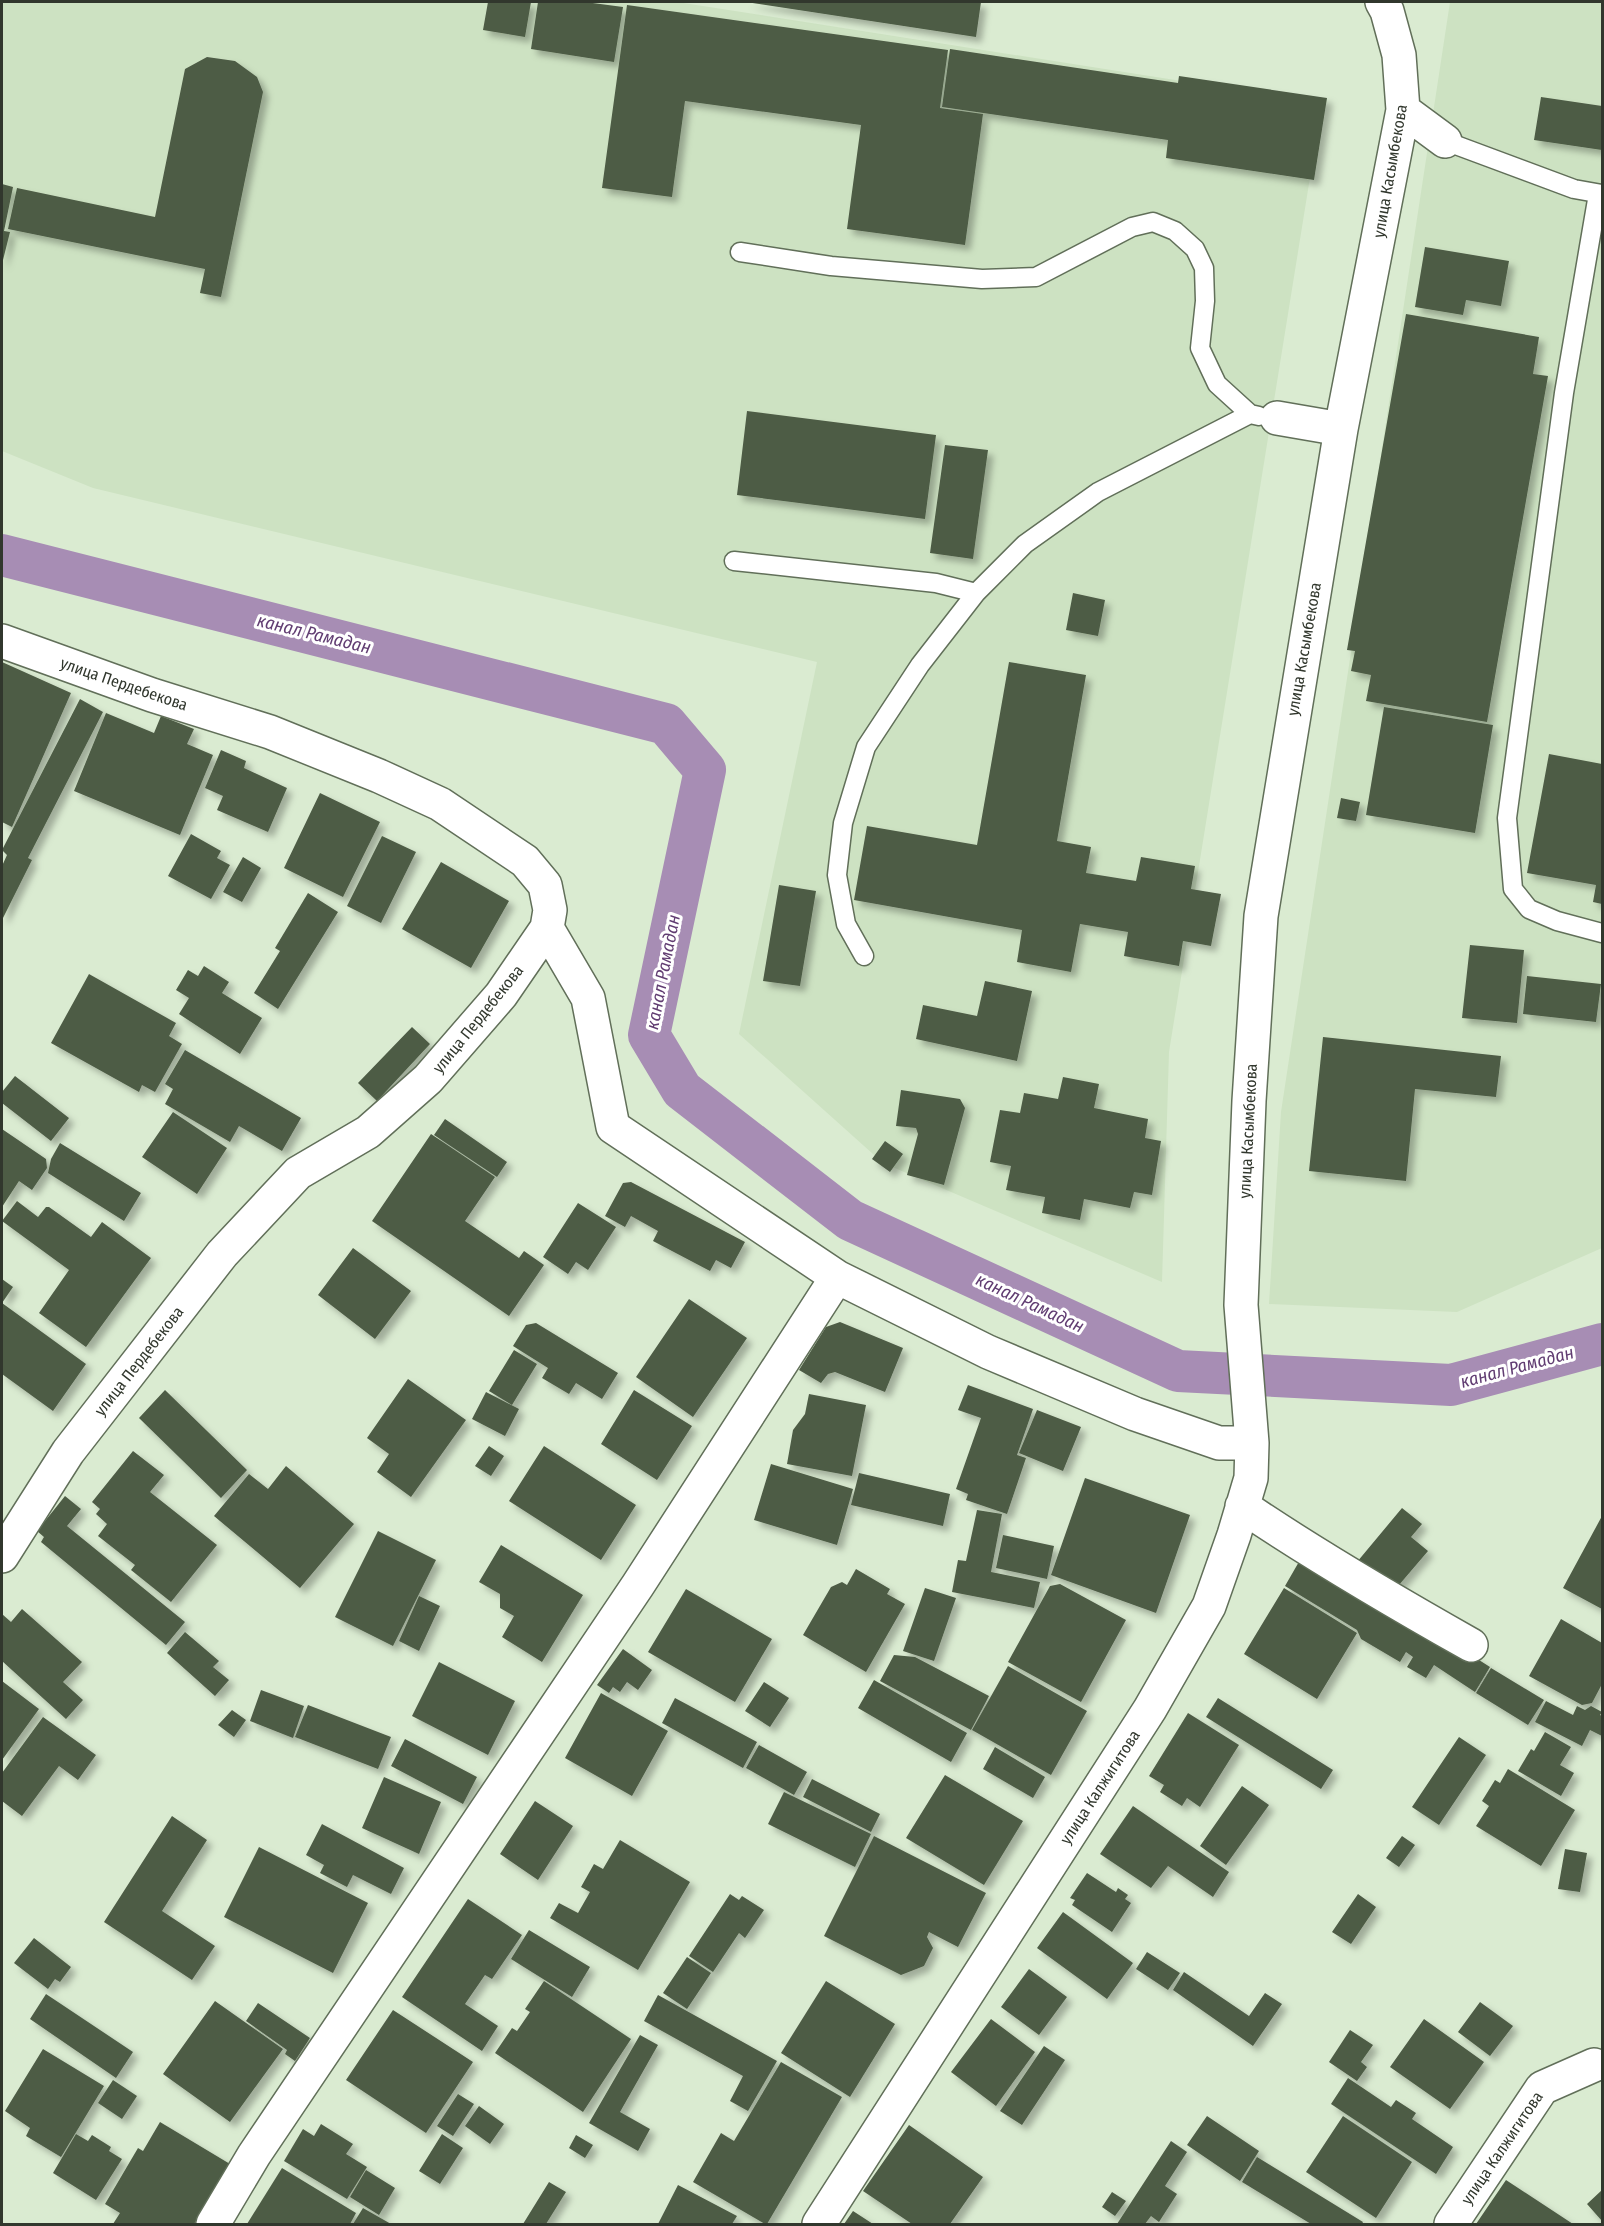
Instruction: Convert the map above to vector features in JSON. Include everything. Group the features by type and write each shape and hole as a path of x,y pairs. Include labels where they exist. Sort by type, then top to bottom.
{"street":[{"name":"улица Касымбекова","path":"1241,1305 1249,1101 1261,916 1341,429 1403,110 1400,55 1387,11 1382,2"},
{"path":"1403,110 1445,141"},
{"path":"1263,416 1341,429"},
{"name":"улица Пердебекова","path":"2,641 152,695 270,732 379,776 440,804 525,861 545,885 550,910 547,928 501,995 428,1079 368,1132 298,1173 222,1254 69,1452 2,1556"},
{"path":"547,928 588,998 613,1127 837,1277 988,1352 1135,1414 1219,1443 1252,1443"},
{"path":"213,2224 255,2155 638,1584 837,1277"},
{"name":"улица Калжигитова","path":"819,2224 1150,1709 1209,1606 1251,1478 1252,1443 1241,1305"},
{"path":"1242,1506 1370,1587 1471,1645"},
{"name":"улица Калжигитова","path":"1450,2224 1542,2088 1594,2065"}],"lane":[{"path":"1445,141 1574,189 1600,194 1564,393 1507,818 1514,889 1529,909 1557,921 1602,933"},
{"path":"740,252 842,267 982,279 1036,277 1132,227 1153,222 1175,231 1195,249 1204,268 1205,301 1200,348 1217,384 1263,416"},
{"path":"864,956 846,924 837,875 843,824 867,747 920,665 976,593 1025,544 1098,492 1263,416"},
{"path":"734,561 936,583 976,593"}],"shaded area":[{"path":"2,2 677,2 1322,103 1169,1052 1162,1282 883,1163 739,1034 817,662 93,488 2,451"},
{"path":"1450,2 1602,2 1602,1248 1457,1312 1269,1304 1281,1112"}],"building":[{"path":"488,2 531,2 525,37 483,30"},
{"path":"538,2 585,2 623,7 614,62 531,49"},
{"path":"746,2 981,2 976,37"},
{"path":"627,5 948,50 940,108 983,114 965,245 847,229 861,125 685,101 672,197 602,188"},
{"path":"950,49 1178,83 1179,76 1327,98 1314,180 1166,158 1168,140 942,107"},
{"path":"207,57 235,61 257,77 263,92 221,297 200,293 205,269 8,229 17,188 155,217 185,69"},
{"path":"1541,97 1602,106 1602,150 1534,140"},
{"path":"2,184 13,187 4,231 10,232 2,264"},
{"path":"1425,247 1509,261 1501,306 1466,300 1463,315 1415,307"},
{"path":"1406,314 1539,337 1533,374 1548,376 1487,722 1366,701 1371,675 1351,671 1355,651 1347,650"},
{"path":"747,411 936,435 925,519 737,495"},
{"path":"945,445 988,450 973,559 930,553"},
{"path":"1073,593 1105,600 1098,636 1066,630"},
{"path":"2,662 71,693 12,827 2,822"},
{"path":"1009,662 1086,675 1057,841 1091,847 1086,873 1136,881 1141,857 1195,866 1191,889 1221,894 1211,946 1183,941 1179,966 1124,956 1128,932 1080,924 1071,972 1017,962 1022,930 854,900 867,826 977,845"},
{"path":"80,699 103,712 28,858 32,860 2,920 2,866 7,855 2,850"},
{"path":"1384,707 1493,725 1475,833 1366,815"},
{"path":"106,713 154,733 161,716 194,729 187,744 213,755 180,835 74,791"},
{"path":"221,750 246,761 244,768 287,788 268,832 217,810 223,796 205,788"},
{"path":"1549,754 1602,764 1602,904 1593,902 1596,885 1527,873"},
{"path":"320,793 380,822 343,897 284,868"},
{"path":"1341,798 1360,802 1356,821 1337,818"},
{"path":"191,834 221,851 217,858 230,865 211,899 168,876"},
{"path":"382,836 416,852 381,923 347,906"},
{"path":"243,857 261,868 242,902 223,892"},
{"path":"441,862 509,901 471,968 402,929"},
{"path":"779,885 816,891 800,986 763,981"},
{"path":"308,893 338,912 278,1009 254,993 280,951 275,948"},
{"path":"1470,945 1524,950 1517,1023 1462,1018"},
{"path":"204,966 229,982 222,993 262,1018 240,1054 179,1014 189,998 176,990 188,970 198,976"},
{"path":"89,974 176,1023 169,1036 182,1044 155,1092 142,1085 139,1092 51,1043"},
{"path":"1527,976 1601,984 1596,1022 1523,1014"},
{"path":"985,981 1032,991 1017,1061 916,1039 923,1005 977,1016"},
{"path":"412,1027 430,1044 377,1101 358,1083"},
{"path":"1323,1037 1501,1056 1496,1097 1415,1089 1406,1181 1309,1171"},
{"path":"185,1050 301,1118 282,1151 239,1126 230,1142 165,1104 173,1089 165,1084"},
{"path":"15,1076 69,1118 51,1141 2,1103 2,1092"},
{"path":"1063,1077 1099,1084 1094,1108 1148,1119 1145,1138 1161,1141 1152,1195 1134,1192 1130,1208 1084,1199 1080,1220 1042,1213 1045,1197 1006,1190 1011,1166 990,1162 1000,1110 1020,1113 1024,1093 1058,1099"},
{"path":"901,1090 960,1099 965,1108 944,1185 907,1175 918,1134 916,1128 896,1126"},
{"path":"173,1112 227,1148 197,1194 142,1157"},
{"path":"445,1119 507,1162 497,1177 434,1135"},
{"path":"2,1129 46,1159 47,1168 32,1190 19,1181 2,1207"},
{"path":"431,1134 495,1177 465,1221 519,1258 524,1251 544,1265 509,1316 372,1221"},
{"path":"885,1141 903,1154 890,1172 872,1159"},
{"path":"60,1143 141,1193 124,1221 48,1173 51,1159"},
{"path":"631,1182 745,1242 731,1268 716,1260 710,1271 653,1241 658,1231 631,1216 625,1227 605,1216 623,1183"},
{"path":"17,1201 38,1217 46,1207 49,1207 91,1237 102,1222 151,1258 86,1347 39,1313 69,1270 2,1221"},
{"path":"578,1203 616,1227 588,1270 576,1262 568,1274 543,1257"},
{"path":"353,1248 411,1291 375,1339 318,1295"},
{"path":"2,1279 13,1287 2,1303"},
{"path":"689,1299 747,1338 693,1417 636,1377"},
{"path":"2,1303 86,1364 53,1411 2,1374"},
{"path":"840,1322 903,1348 885,1392 835,1372 828,1374 821,1383 799,1370 826,1327"},
{"path":"536,1323 618,1373 602,1399 576,1383 569,1394 542,1378 548,1368 513,1346 526,1325"},
{"path":"514,1350 537,1364 512,1405 489,1391"},
{"path":"408,1379 466,1420 411,1497 377,1472 389,1454 367,1438"},
{"path":"968,1385 1033,1409 1017,1455 1026,1458 1007,1514 966,1500 968,1494 956,1489 981,1418 958,1410"},
{"path":"165,1390 247,1470 221,1498 139,1418"},
{"path":"634,1390 692,1426 657,1480 601,1444"},
{"path":"486,1392 519,1409 505,1436 472,1419"},
{"path":"809,1394 866,1405 852,1476 787,1464 793,1430 805,1414"},
{"path":"1037,1410 1081,1427 1063,1471 1019,1453"},
{"path":"489,1446 504,1456 491,1476 475,1466"},
{"path":"544,1446 636,1505 601,1560 509,1501"},
{"path":"133,1451 164,1475 150,1492 217,1545 171,1602 131,1570 135,1565 98,1536 107,1524 96,1514 100,1509 92,1502"},
{"path":"771,1464 853,1489 837,1545 754,1520"},
{"path":"286,1466 354,1524 300,1588 214,1516 249,1474 268,1489"},
{"path":"859,1473 950,1494 943,1526 851,1505"},
{"path":"1085,1478 1190,1515 1156,1613 1051,1575"},
{"path":"65,1496 81,1509 67,1526 185,1622 166,1645 41,1542 44,1537 37,1531"},
{"path":"1402,1508 1422,1524 1411,1537 1428,1551 1393,1592 1357,1562"},
{"path":"977,1510 1002,1514 991,1572 1040,1582 1034,1608 952,1592 958,1560 966,1561"},
{"path":"1602,1516 1602,1609 1563,1588"},
{"path":"378,1531 436,1560 393,1646 335,1617"},
{"path":"1003,1535 1054,1546 1047,1579 996,1568"},
{"path":"501,1545 583,1595 542,1662 502,1637 514,1616 500,1608 500,1594 479,1582"},
{"path":"1300,1560 1424,1625 1490,1667 1475,1692 1434,1665 1426,1678 1407,1667 1413,1657 1406,1652 1400,1662 1361,1639 1357,1630 1285,1586"},
{"path":"856,1569 890,1589 887,1594 905,1604 866,1672 803,1635 831,1587 842,1582 847,1585"},
{"path":"1060,1584 1126,1620 1081,1702 1008,1662 1050,1586"},
{"path":"925,1588 956,1598 934,1661 903,1651"},
{"path":"1284,1588 1357,1633 1317,1699 1244,1654"},
{"path":"686,1589 772,1639 735,1702 648,1652"},
{"path":"419,1596 440,1606 419,1651 399,1641"},
{"path":"22,1609 82,1662 63,1682 83,1700 66,1719 2,1661 2,1614 11,1622"},
{"path":"1561,1619 1602,1643 1602,1684 1592,1703 1582,1705 1529,1676"},
{"path":"185,1632 219,1661 213,1667 229,1680 215,1696 167,1653"},
{"path":"623,1649 652,1670 638,1690 627,1682 620,1692 613,1687 609,1693 597,1685"},
{"path":"894,1655 915,1657 989,1696 971,1730 880,1681"},
{"path":"439,1662 515,1701 488,1755 412,1716"},
{"path":"1008,1666 1087,1711 1051,1775 972,1730"},
{"path":"1491,1668 1544,1700 1528,1725 1476,1693"},
{"path":"874,1680 967,1733 951,1762 858,1708"},
{"path":"2,1681 39,1709 2,1760"},
{"path":"764,1682 789,1698 770,1727 745,1711"},
{"path":"261,1690 304,1706 293,1738 250,1721"},
{"path":"601,1693 668,1731 632,1796 565,1758"},
{"path":"675,1698 757,1742 743,1768 662,1723"},
{"path":"1218,1698 1333,1770 1321,1789 1206,1717"},
{"path":"1546,1701 1573,1715 1577,1706 1585,1710 1591,1706 1602,1712 1600,1715 1602,1716 1602,1736 1590,1730 1582,1746 1535,1722"},
{"path":"308,1705 391,1737 378,1769 295,1737"},
{"path":"232,1710 246,1720 234,1737 218,1725"},
{"path":"1188,1713 1239,1745 1200,1807 1187,1798 1182,1806 1160,1792 1164,1785 1149,1776"},
{"path":"43,1717 96,1755 78,1780 59,1766 22,1816 2,1801 2,1773"},
{"path":"1545,1732 1571,1747 1560,1765 1574,1773 1561,1796 1518,1771 1531,1749 1534,1751"},
{"path":"1459,1737 1486,1755 1439,1825 1412,1807"},
{"path":"405,1739 477,1777 463,1804 391,1766"},
{"path":"759,1745 807,1772 794,1795 746,1768"},
{"path":"995,1747 1045,1777 1033,1798 983,1769"},
{"path":"1508,1769 1575,1810 1541,1866 1476,1826 1489,1806 1482,1801 1495,1780 1500,1783"},
{"path":"945,1775 1023,1821 984,1885 906,1838"},
{"path":"384,1777 441,1802 419,1854 362,1828"},
{"path":"812,1779 880,1814 871,1832 803,1797"},
{"path":"1242,1786 1269,1805 1226,1865 1200,1846"},
{"path":"784,1792 871,1834 855,1867 768,1824"},
{"path":"535,1801 573,1826 538,1880 500,1854"},
{"path":"1133,1806 1229,1872 1213,1897 1168,1866 1151,1888 1100,1854"},
{"path":"172,1816 207,1840 162,1911 215,1946 192,1980 104,1922"},
{"path":"322,1824 404,1868 391,1894 353,1875 347,1887 320,1873 324,1865 306,1855"},
{"path":"874,1836 986,1893 958,1947 929,1932 927,1937 933,1948 924,1966 901,1975 824,1936"},
{"path":"1402,1836 1415,1845 1399,1867 1386,1858"},
{"path":"620,1840 690,1882 638,1970 550,1918 559,1903 578,1913 590,1892 581,1887 594,1864 603,1869"},
{"path":"259,1847 368,1903 333,1973 224,1917"},
{"path":"1565,1849 1587,1853 1580,1892 1558,1889"},
{"path":"1087,1873 1116,1892 1118,1888 1128,1895 1125,1899 1131,1903 1112,1932 1072,1905 1075,1900 1070,1898"},
{"path":"730,1894 739,1900 742,1896 764,1910 745,1938 739,1933 713,1972 689,1956"},
{"path":"1358,1894 1376,1907 1351,1944 1332,1932"},
{"path":"468,1899 522,1935 492,1979 485,1975 465,2004 498,2026 482,2051 402,1997"},
{"path":"1063,1912 1133,1963 1107,1999 1037,1948"},
{"path":"529,1930 590,1967 572,1997 511,1959"},
{"path":"34,1938 71,1967 60,1982 55,1979 48,1989 14,1963"},
{"path":"1147,1952 1180,1973 1168,1990 1136,1969"},
{"path":"687,1957 711,1973 687,2009 663,1993"},
{"path":"1029,1969 1067,1997 1039,2035 1001,2007"},
{"path":"1184,1972 1249,2016 1265,1993 1282,2004 1253,2046 1173,1990"},
{"path":"544,1981 631,2039 583,2112 495,2053 512,2028 517,2031 530,2012 525,2009"},
{"path":"826,1981 895,2024 850,2097 781,2053"},
{"path":"46,1994 133,2052 116,2078 30,2019"},
{"path":"658,1995 777,2061 748,2111 730,2101 743,2076 644,2021"},
{"path":"215,2001 283,2049 230,2122 163,2074"},
{"path":"1480,2002 1513,2026 1490,2056 1458,2032"},
{"path":"258,2003 310,2038 295,2061 285,2054 287,2050 246,2021"},
{"path":"393,2010 473,2062 426,2133 346,2080"},
{"path":"991,2019 1035,2052 996,2106 951,2072"},
{"path":"1424,2019 1484,2062 1450,2109 1390,2067"},
{"path":"1350,2030 1373,2045 1361,2062 1367,2067 1357,2081 1329,2062"},
{"path":"640,2035 658,2045 620,2112 650,2129 638,2151 589,2123"},
{"path":"1044,2046 1065,2060 1022,2125 1000,2111"},
{"path":"43,2049 104,2086 61,2157 26,2136 30,2128 5,2111"},
{"path":"781,2062 842,2097 765,2224 693,2182 721,2133 734,2141"},
{"path":"1348,2078 1391,2107 1396,2100 1416,2113 1412,2119 1453,2147 1436,2174 1331,2104"},
{"path":"113,2080 137,2096 122,2119 98,2103"},
{"path":"458,2094 474,2104 453,2136 437,2126"},
{"path":"479,2106 504,2124 490,2144 465,2126"},
{"path":"1207,2116 1259,2151 1240,2181 1187,2145"},
{"path":"1343,2116 1412,2162 1376,2218 1306,2172"},
{"path":"160,2122 230,2164 194,2224 113,2224 120,2213 105,2204 138,2148 143,2151"},
{"path":"321,2124 353,2144 346,2154 367,2167 347,2199 284,2161 303,2129 314,2136"},
{"path":"909,2125 983,2177 950,2224 912,2224 863,2191"},
{"path":"76,2134 88,2141 92,2135 111,2147 109,2151 122,2159 96,2200 53,2173"},
{"path":"442,2134 463,2148 440,2184 419,2171"},
{"path":"576,2135 593,2145 585,2158 569,2148"},
{"path":"1171,2141 1187,2152 1165,2186 1177,2194 1159,2222 1151,2216 1145,2224 1117,2224"},
{"path":"1257,2157 1363,2222 1362,2224 1311,2224 1242,2182"},
{"path":"282,2168 356,2213 350,2224 247,2224"},
{"path":"366,2170 395,2188 379,2215 350,2197"},
{"path":"1506,2180 1573,2224 1476,2224"},
{"path":"549,2182 566,2192 546,2224 523,2224"},
{"path":"678,2185 737,2216 732,2224 658,2224"},
{"path":"1602,2190 1602,2221 1587,2204"},
{"path":"1112,2192 1126,2201 1115,2216 1102,2207"},
{"path":"363,2208 391,2224 353,2224"},
{"path":"853,2211 873,2224 844,2224"}],"waterway":[{"name":"канал Рамадан","path":"2,555 666,724 705,770 649,1035 682,1090 850,1220 1178,1371 1451,1385 1602,1344"}]}
